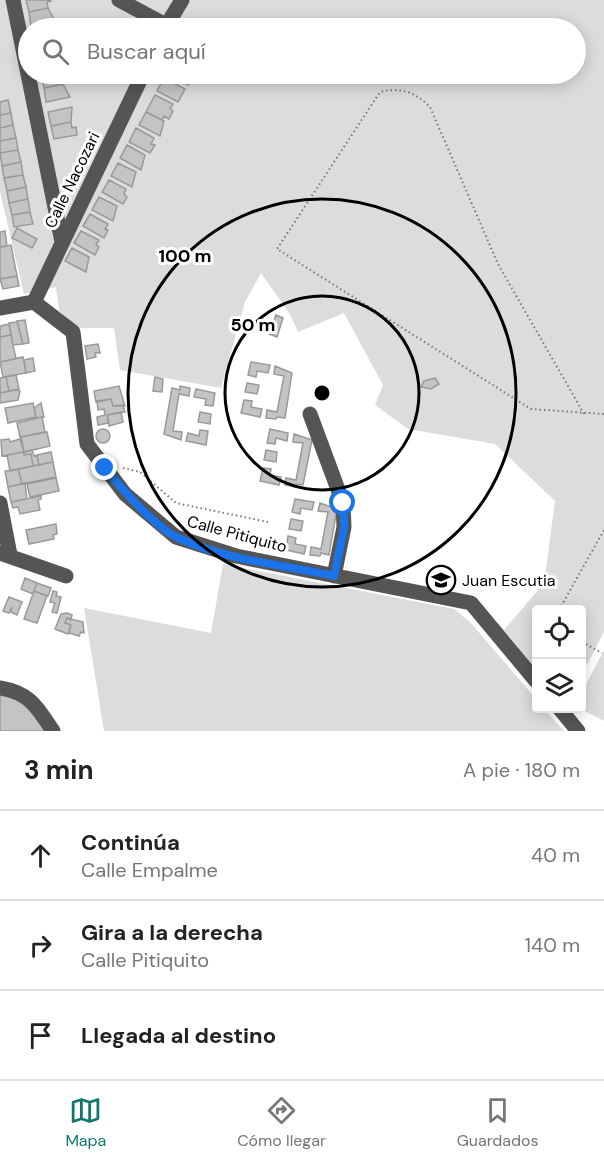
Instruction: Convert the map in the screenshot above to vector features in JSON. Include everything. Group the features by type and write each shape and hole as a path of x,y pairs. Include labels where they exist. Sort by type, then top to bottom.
{"street":[{"path":"13,0 18,25"},
{"path":"119,0 150,18"},
{"path":"171,18 182,0"},
{"path":"30,84 62,243"},
{"name":"Calle Nacozari","path":"34,302 138,84"},
{"path":"0,308 34,302"},
{"name":"Calle Pitiquito","path":"34,302 73,332 87,444 125,494 176,537 236,556 471,603 532,675"},
{"path":"310,414 343,503 344,527 334,576"},
{"path":"0,503 5,554 66,576"},
{"path":"0,688 24,695 36,706 53,731"},
{"path":"563,713 578,731"}],"path":[{"path":"584,414 498,264 430,107 418,96 407,91 380,92 277,249 531,409 584,414 604,414"},
{"path":"105,468 136,470 172,501 180,505 268,522"},
{"path":"561,605 604,530"},
{"path":"586,644 602,653"}],"shaded area":[{"path":"0,0 604,0 604,632 586,666 586,605 532,605 532,665 504,630 538,590 546,569 555,501 495,444 408,429 375,405 383,385 344,313 298,332 290,314 261,273 245,302 221,388 120,370 114,328 78,328 59,311 56,287 24,294 0,192"},
{"path":"223,564 454,609 471,623 532,694 532,713 548,713 564,731 104,731 84,608 211,633"},
{"path":"604,650 604,721 586,712 586,684"}],"building":[{"path":"26,0 51,1 47,2 48,8 29,12"},
{"path":"48,8 53,18 30,18 29,12"},
{"path":"43,84 63,84 44,88"},
{"path":"63,84 70,97 46,102 44,88"},
{"path":"161,84 175,84 185,89 178,102 157,91"},
{"path":"155,95 173,104 170,109 173,111 169,119 164,116 162,120 146,112"},
{"path":"8,100 11,113 0,115 0,102"},
{"path":"72,107 71,122 51,126 48,112"},
{"path":"146,112 164,121 160,136 139,125"},
{"path":"11,113 13,125 0,128 0,115"},
{"path":"71,122 72,128 76,127 77,135 54,139 51,126"},
{"path":"13,125 16,138 0,141 0,128"},
{"path":"136,128 154,138 151,144 155,145 150,153 129,142"},
{"path":"16,138 18,150 0,153 0,141"},
{"path":"127,145 145,155 141,170 120,158"},
{"path":"18,150 21,162 2,166 0,153"},
{"path":"21,162 23,175 4,178 2,166"},
{"path":"118,163 136,172 132,187 111,176"},
{"path":"23,175 26,187 7,191 4,178"},
{"path":"109,180 126,189 124,194 127,197 123,204 102,192"},
{"path":"26,187 28,199 9,203 7,191"},
{"path":"99,197 117,206 113,221 92,210"},
{"path":"28,199 30,212 12,215 9,203"},
{"path":"30,212 33,224 14,227 12,215"},
{"path":"90,214 108,224 104,238 83,226"},
{"path":"17,228 37,239 32,248 12,238"},
{"path":"5,231 7,246 0,247 0,232"},
{"path":"81,231 99,240 96,245 99,247 95,255 74,243"},
{"path":"11,245 17,276 0,279 0,247"},
{"path":"72,248 89,257 86,272 65,261"},
{"path":"17,276 19,286 3,289 0,279"},
{"path":"276,315 283,318 277,337 269,334"},
{"path":"25,320 29,343 23,344 17,321"},
{"path":"17,322 23,344 13,345 9,323"},
{"path":"9,324 11,335 0,337 0,326"},
{"path":"11,335 16,359 0,362 0,337"},
{"path":"98,344 100,353 95,353 96,357 87,359 85,346"},
{"path":"23,357 26,373 3,377 0,362"},
{"path":"33,358 35,371 26,373 24,360"},
{"path":"251,362 270,365 268,373 257,371 256,377 248,375"},
{"path":"275,366 292,373 285,418 277,417 276,419 266,418 267,410 277,412 284,376 274,374"},
{"path":"16,375 19,389 9,391 6,377"},
{"path":"6,377 9,391 0,393 0,378"},
{"path":"155,377 163,379 162,392 153,391"},
{"path":"435,378 439,384 431,389 421,387 424,381"},
{"path":"247,383 259,385 257,394 245,392"},
{"path":"119,386 125,406 113,406 111,399 96,402 94,391"},
{"path":"180,386 190,388 189,396 179,394 173,431 182,432 181,440 164,434 172,388 180,390"},
{"path":"196,389 215,393 213,406 205,405 206,399 194,397"},
{"path":"20,391 18,400 0,403 0,393"},
{"path":"111,399 113,406 123,405 125,412 107,415 109,423 98,425 97,417 105,415 104,409 98,410 97,401"},
{"path":"244,400 252,401 251,407 262,409 260,417 241,413"},
{"path":"33,403 36,417 8,423 5,408"},
{"path":"41,403 44,417 36,418 34,408"},
{"path":"121,412 123,422 109,426 107,415"},
{"path":"200,412 211,414 210,424 198,422"},
{"path":"42,417 45,432 20,437 17,423"},
{"path":"103,429 108,431 110,436 108,441 103,443 98,441 96,436 98,431"},
{"path":"270,429 288,433 287,441 276,438 275,444 267,443"},
{"path":"200,430 208,431 206,445 186,441 188,433 199,436"},
{"path":"47,432 50,446 24,452 21,437"},
{"path":"294,434 312,440 303,485 296,484 295,487 285,485 286,478 296,480 303,443 293,442"},
{"path":"9,439 10,442 20,439 24,452 2,456 1,440"},
{"path":"32,450 34,456 37,455 39,465 33,466 31,454 24,455 24,452"},
{"path":"266,450 277,452 276,462 264,460"},
{"path":"24,452 24,455 31,454 33,466 10,471 7,455"},
{"path":"51,452 53,462 39,465 37,455"},
{"path":"53,462 56,477 22,484 18,469"},
{"path":"263,468 271,469 270,475 281,477 279,485 260,481"},
{"path":"18,469 22,484 8,487 5,471"},
{"path":"56,478 59,491 30,497 27,484"},
{"path":"25,483 27,499 11,502 8,487"},
{"path":"41,496 38,500 40,510 20,514 18,507 13,508 11,502"},
{"path":"295,499 314,502 312,510 301,508 300,514 292,512"},
{"path":"320,503 337,509 329,555 321,553 320,556 310,555 311,547 321,549 328,512 318,511"},
{"path":"291,519 303,521 301,531 289,529"},
{"path":"56,524 57,534 53,535 54,539 29,544 26,530"},
{"path":"288,536 296,538 295,544 306,546 304,554 286,550"},
{"path":"25,578 37,583 33,594 21,589"},
{"path":"37,583 51,588 48,596 34,591"},
{"path":"34,591 47,596 37,623 24,619"},
{"path":"53,591 57,592 56,596 61,597 57,613 52,612 55,603 50,602"},
{"path":"9,597 22,602 17,615 11,612 12,607 9,613 3,611"},
{"path":"61,614 72,615 71,620 67,618 65,623 71,625 68,634 55,629"},
{"path":"67,618 83,622 84,633 81,632 79,636 69,633 71,625 65,623"},
{"path":"0,690 24,695 58,731 0,731"}],"place":[{"name":"Juan Escutia","path":"441,580"}],"route":[{"path":"105,468 125,494 176,537 236,556 334,576 344,527 343,503"}]}
